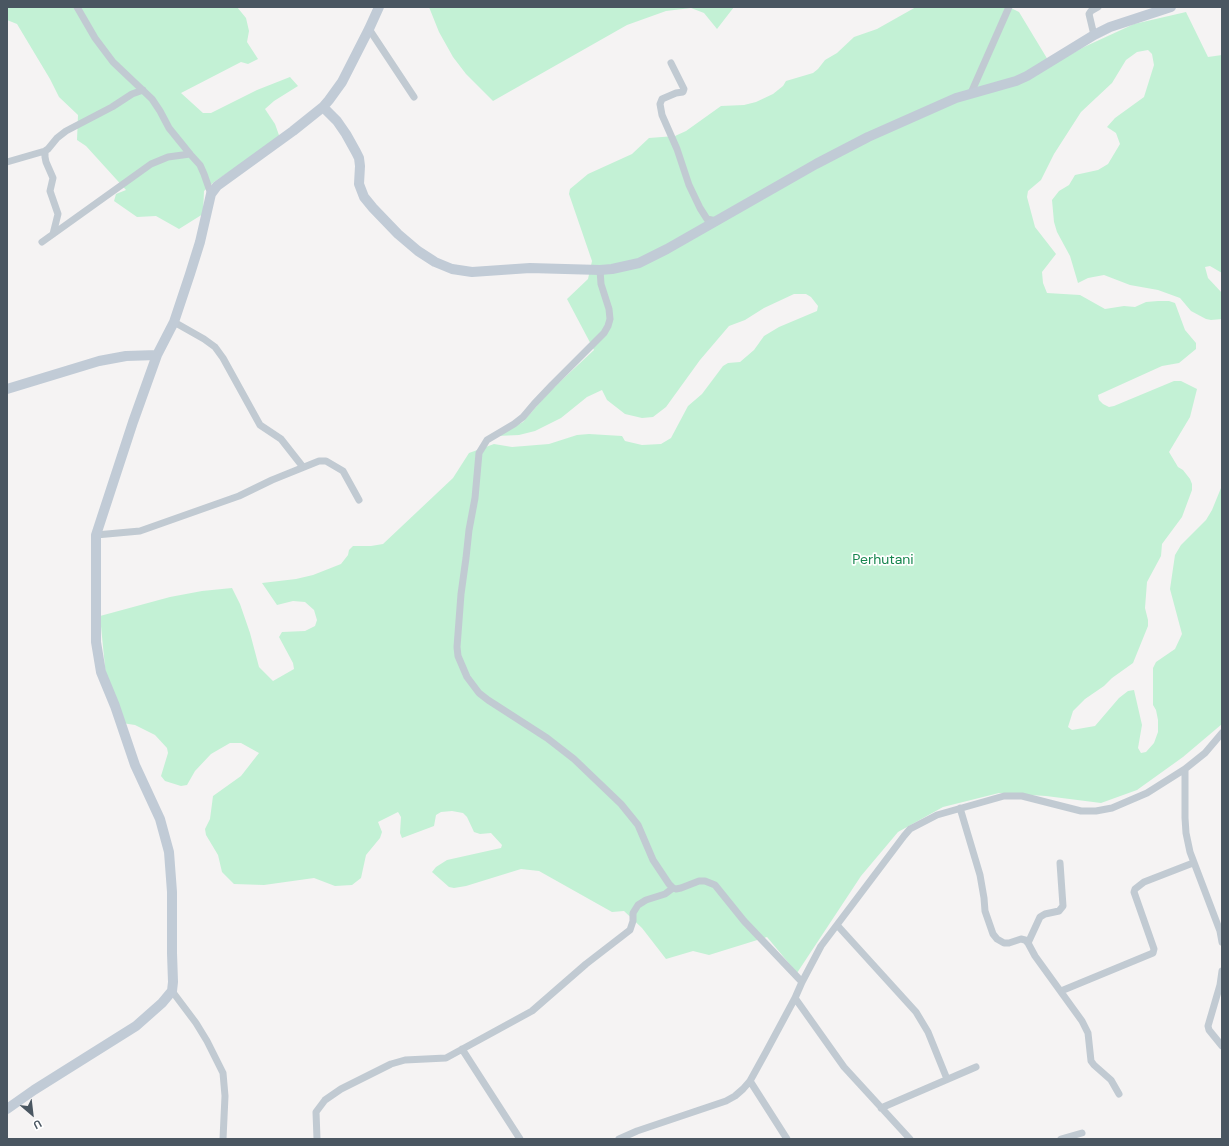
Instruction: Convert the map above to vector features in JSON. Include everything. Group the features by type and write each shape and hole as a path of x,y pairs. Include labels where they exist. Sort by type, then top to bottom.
{"street":[{"path":"77,7 95,38 113,62 156,104 169,128 200,165 207,182 214,190"},
{"path":"7,1109 34,1090 136,1026 162,1004 172,991 172,892 170,852 160,819 135,765 102,672 96,642 96,535 133,422 157,355 174,322 200,242 214,190 323,107 342,82 379,7"},
{"path":"971,93 1009,7"},
{"path":"1094,35 1090,14 1091,10 1098,7"},
{"path":"323,107 337,121 359,158 359,184 364,197 398,234 418,251 435,262 452,269 472,272 540,267 600,270 639,263 667,249 816,164 868,137 949,100 1020,80 1094,35 1118,24 1171,7"},
{"path":"369,29 414,97"},
{"path":"671,63 684,89 683,92 676,92 662,99 660,104 662,115 677,149 689,185 700,208 707,218 716,221"},
{"path":"7,162 45,151 66,131 112,107 132,94 143,90"},
{"path":"45,151 44,157 53,178 50,191 58,214 53,234"},
{"path":"42,242 151,164 168,157 190,154"},
{"path":"600,270 601,284 609,310 610,319 604,333 552,385 523,417 487,440 479,453 475,498 469,530 461,594 457,647 461,664 467,677 479,693 547,738 574,759 622,804 638,825 653,860 673,888"},
{"path":"174,322 215,347 223,358 260,425 281,438 303,467"},
{"path":"7,390 99,362 126,356 157,355"},
{"path":"96,535 140,531 239,496 312,463 322,461 338,467 343,471 359,500"},
{"path":"619,1139 637,1131 726,1101 735,1096 750,1081 821,946 910,829 937,815 999,797 1013,796 1030,798 1081,811 1096,811 1112,808 1147,793 1186,769 1205,753 1222,733"},
{"path":"1186,769 1186,833 1193,863 1221,931 1222,942"},
{"path":"960,808 980,875 985,911 993,934 996,939 1004,943 1021,939 1028,943 1079,1015 1088,1033 1091,1061 1111,1080 1119,1094"},
{"path":"1028,943 1040,917 1045,914 1059,911 1063,906 1060,863"},
{"path":"1061,991 1153,953 1154,949 1134,892 1135,889 1144,882 1193,863"},
{"path":"317,1139 316,1112 325,1100 342,1089 391,1064 405,1060 446,1058 518,1019 536,1008 630,930 633,921 633,913 638,905 646,900 665,894 673,888 681,888 699,881 705,881 715,885 744,921 802,982"},
{"path":"837,924 916,1012 926,1029 947,1079"},
{"path":"1222,971 1220,985 1208,1026 1209,1030 1222,1046"},
{"path":"172,991 196,1023 223,1073 225,1096 223,1139"},
{"path":"795,998 844,1068 910,1139"},
{"path":"462,1049 520,1139"},
{"path":"881,1108 976,1067"},
{"path":"750,1081 787,1139"},
{"path":"1061,1139 1082,1132"}],"green space":[{"path":"7,7 237,7 246,18 249,31 247,42 258,59 248,64 241,62 181,93 203,113 211,113 257,90 290,77 298,86 274,101 265,109 275,124 280,138 214,182 204,191 203,214 179,229 156,216 137,217 114,201 116,194 126,190 86,146 77,140 78,115 59,97 17,24 7,20"},
{"path":"429,7 734,7 717,29 704,13 691,8 666,11 627,25 493,101 466,74 453,57 439,32"},
{"name":"Perhutani","path":"916,7 1009,7 1019,12 1051,65 1084,47 1134,24 1186,12 1208,57 1222,55 1222,273 1210,266 1205,267 1208,278 1222,293 1222,319 1206,319 1191,311 1180,298 1158,290 1130,285 1104,275 1088,278 1078,283 1070,256 1057,232 1054,222 1052,200 1059,191 1069,185 1075,175 1098,170 1108,164 1120,144 1116,133 1107,127 1115,118 1144,97 1154,65 1152,54 1148,50 1137,52 1126,60 1112,83 1081,112 1054,154 1041,180 1028,191 1027,197 1035,227 1056,254 1042,272 1043,283 1047,293 1080,295 1105,309 1124,306 1135,307 1146,302 1169,301 1175,303 1185,330 1196,343 1196,349 1179,363 1162,366 1098,395 1099,400 1109,407 1174,381 1181,381 1197,389 1190,417 1169,452 1178,467 1183,470 1190,479 1192,490 1182,517 1162,544 1161,556 1147,582 1145,608 1148,626 1133,663 1085,699 1073,711 1068,727 1072,730 1095,726 1119,698 1128,691 1134,690 1142,725 1138,748 1141,753 1146,752 1154,743 1158,732 1158,720 1156,710 1153,705 1153,668 1156,662 1175,649 1182,634 1170,589 1175,555 1181,545 1206,520 1212,510 1222,482 1222,724 1183,757 1137,790 1101,803 1046,796 999,793 943,807 898,832 861,876 797,973 767,937 709,955 693,951 666,959 642,928 624,911 612,912 539,871 521,869 466,886 454,888 449,887 432,872 436,867 447,860 501,848 502,845 491,833 480,834 474,832 467,817 463,813 452,811 441,812 436,815 434,826 402,838 400,833 401,817 398,812 378,822 382,832 380,838 366,855 361,878 352,885 335,886 314,878 264,885 234,884 222,872 218,855 206,835 205,829 210,819 213,796 241,776 259,753 241,743 230,743 211,754 195,771 187,785 181,786 165,781 161,776 168,753 167,748 155,735 135,725 122,723 106,677 100,616 170,597 202,591 232,588 240,604 250,633 259,667 273,681 294,669 293,663 279,637 282,632 305,631 315,626 317,620 314,610 305,602 293,601 277,605 262,583 296,579 313,575 341,564 353,546 383,544 453,478 469,453 494,444 512,447 549,444 577,435 589,434 622,436 625,441 642,445 661,444 671,438 688,406 702,394 723,366 728,363 740,362 754,350 764,336 779,327 817,311 818,306 811,297 806,294 794,294 764,308 745,320 729,326 700,360 666,407 653,417 642,418 625,414 607,400 602,390 587,397 561,418 535,431 519,435 497,436 523,422 549,392 594,350 567,299 588,279 592,261 569,194 570,189 588,174 632,154 649,138 675,136 686,131 721,106 744,105 756,102 773,94 783,86 786,81 813,73 825,60 837,53 854,37 877,29"}]}
